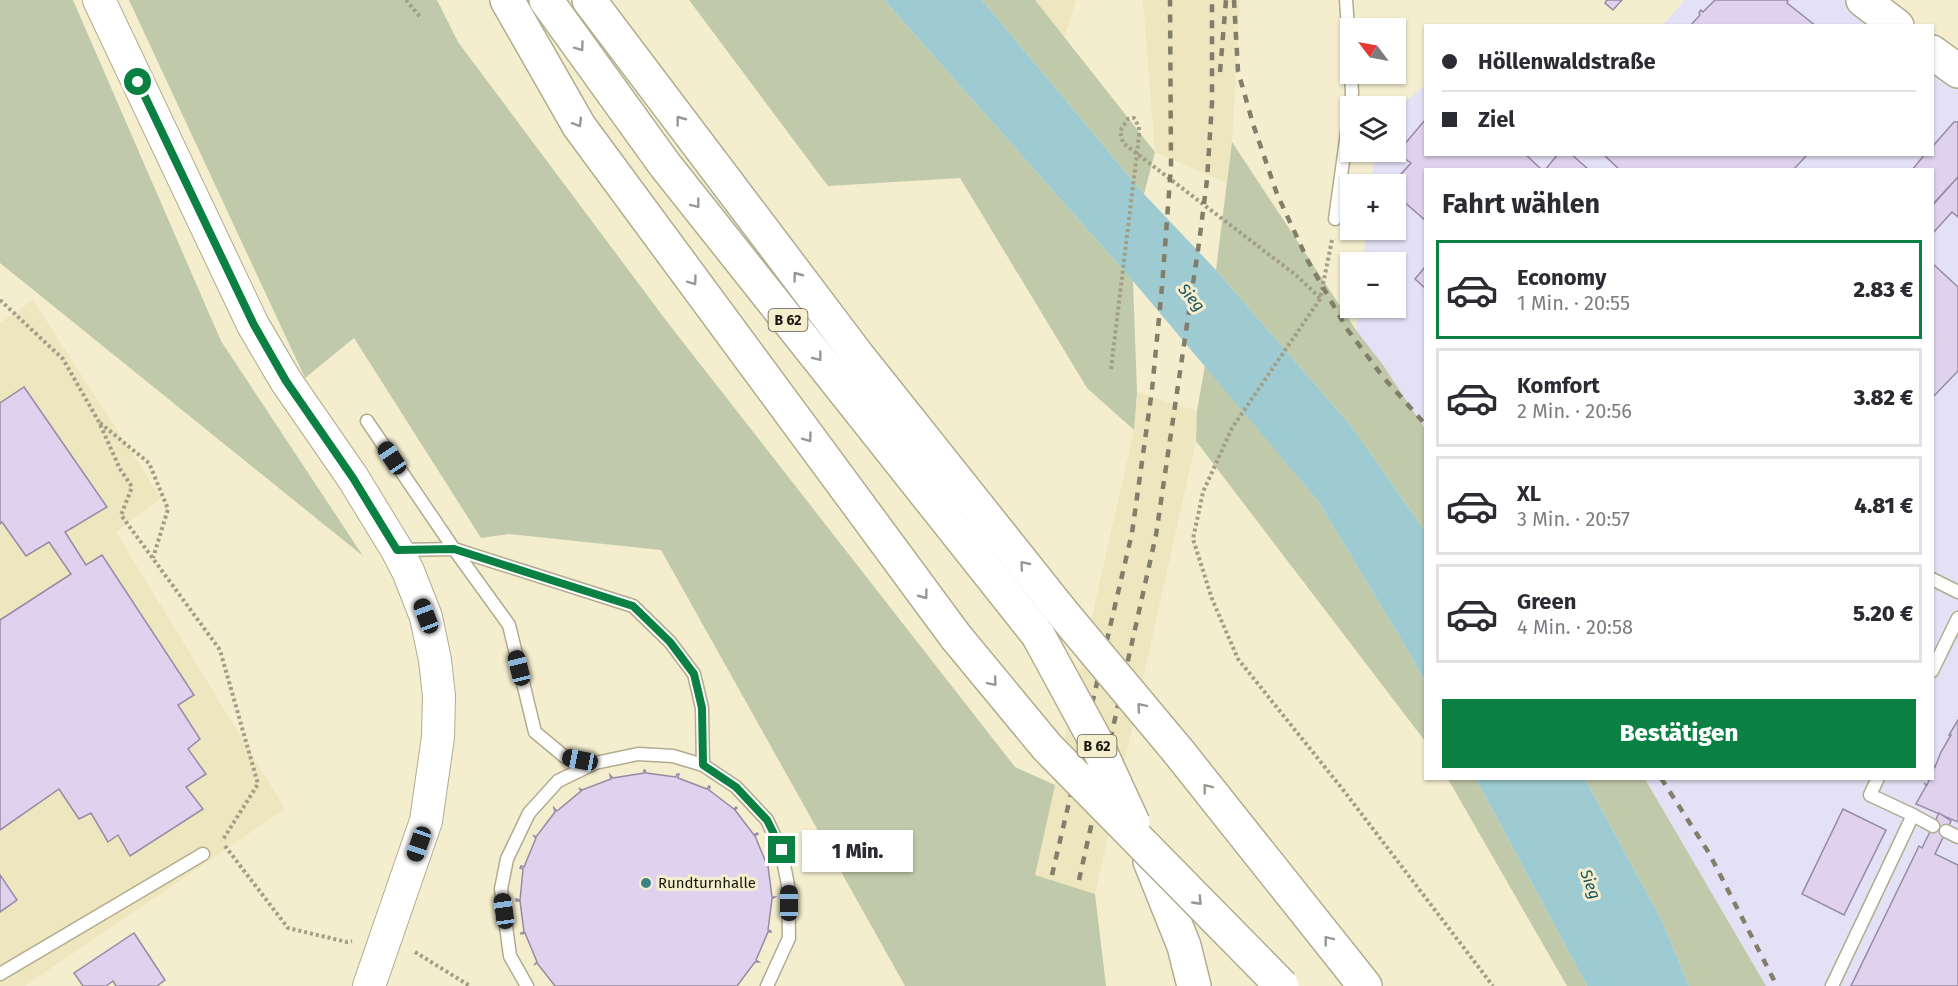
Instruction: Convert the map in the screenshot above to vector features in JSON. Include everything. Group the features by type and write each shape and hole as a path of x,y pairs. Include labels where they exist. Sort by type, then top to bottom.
{"main road":[{"path":"507,0 579,126 956,637 1047,747 1282,986"},
{"name":"B 62","path":"546,0 665,165 1038,634"},
{"name":"B 62","path":"589,0 858,356 1365,986"},
{"path":"1863,0 1894,24"},
{"path":"1934,53 1958,71"},
{"name":"B 62","path":"858,356 1038,634 1094,738 1150,861 1184,946 1194,986"}],"street":[{"path":"99,0 254,325 286,381 353,478 397,550 426,616 440,696 438,737 426,821 369,986"}],"lane":[{"path":"1346,0 1347,18"},
{"path":"1335,219 1343,162"},
{"path":"368,421 508,625 535,732 565,757 595,763"},
{"path":"397,550 454,549 633,606 670,642 694,674 702,708 703,765"},
{"path":"1934,580 1958,592"},
{"path":"1934,666 1958,618"},
{"path":"527,986 510,956 501,889 507,859 529,813 558,782 595,763 638,754 673,756 703,765 736,787 767,820 782,850 789,885 789,939 767,986"},
{"path":"1877,780 1870,795 1933,826"},
{"path":"1832,986 1913,815"},
{"path":"1946,831 1958,837"},
{"path":"0,974 203,854"}],"path":[{"path":"406,0 421,18"},
{"path":"1111,369 1139,136 1139,127 1134,118 1128,119 1120,130 1123,143 1297,276 1320,299"},
{"path":"1335,219 1320,299 1232,428 1203,492 1193,539 1212,599 1238,659 1344,791 1493,986"},
{"path":"0,300 63,359 99,422 120,469 132,487 121,515 220,650 258,784 222,841 288,928 347,942 388,935 470,986"},
{"path":"99,422 149,463 168,509 153,558"}],"shaded area":[{"path":"1035,0 1076,0 1064,38"},
{"path":"1143,0 1240,0 1232,142 1226,183 1155,152"},
{"path":"1685,0 1844,0 1876,24 1664,24"},
{"path":"1934,67 1958,85 1958,986 1766,986 1646,780 1934,780 1934,168 1424,168 1424,427 1383,365 1356,330 1357,318 1406,318 1406,252 1364,252 1366,240 1406,240 1406,174 1372,174 1374,162 1406,162 1406,101 1424,86 1424,156 1934,156"},
{"path":"33,300 161,498 116,532 285,809 25,986 0,986 0,323"},
{"path":"1137,392 1197,411 1196,441 1095,894 1034,875 1134,430"}],"green space":[{"path":"0,0 73,0 221,341 363,556 0,263"},
{"path":"129,0 437,0 458,42 668,323 1015,767 1055,785 1035,875 1095,894 1106,986 905,986 661,550 509,534 481,538 354,338 305,378"},
{"path":"689,0 884,0 1133,281 1137,392 1134,430 1087,388 960,178 828,186"},
{"path":"982,0 1035,0 1155,152 1144,194"},
{"path":"1232,142 1340,306 1340,318 1348,318 1383,365 1424,427 1424,530 1352,427 1216,270"},
{"path":"1205,365 1318,501 1424,680 1424,740 1196,441 1197,411"},
{"path":"1449,780 1477,780 1587,986 1567,986"},
{"path":"1586,780 1646,780 1766,986 1689,986 1662,921"}],"water":[{"name":"Sieg","path":"884,0 982,0 1144,194 1216,270 1352,427 1424,530 1424,680 1318,501 1133,281"},
{"name":"Sieg","path":"1477,780 1586,780 1662,921 1689,986 1587,986"}],"building":[{"path":"1607,0 1622,0 1613,10 1605,3"},
{"path":"1715,0 1788,0 1787,3 1813,24 1692,24 1700,15 1701,10 1703,12"},
{"path":"1424,121 1424,156 1527,156 1540,168 1424,168 1424,219 1406,204 1406,174 1401,174 1411,163 1406,159 1406,142"},
{"path":"1954,122 1958,122 1958,177 1934,203 1934,168 1914,168 1923,156 1934,156 1934,145"},
{"path":"1556,156 1573,156 1587,168 1547,168"},
{"path":"1605,156 1806,156 1795,168 1618,168"},
{"path":"1958,177 1958,217 1952,212 1934,232 1934,204"},
{"path":"1934,265 1958,287 1958,371 1934,396"},
{"path":"1424,268 1424,287 1415,279"},
{"path":"24,387 107,507 65,532 86,565 102,555 194,695 178,705 200,739 188,749 206,774 186,787 203,809 130,856 118,835 108,842 91,813 79,819 59,789 0,830 0,620 71,574 49,542 26,556 2,522 0,524 0,403"},
{"path":"1958,720 1958,822 1916,804 1925,784 1927,785 1929,780 1934,780 1934,766 1951,735 1949,735"},
{"name":"Rundturnhalle","path":"644,770 646,773 676,777 679,774 678,778 707,789 709,786 709,790 734,809 736,807 735,810 754,835 758,834 755,836 767,865 770,864 768,866 772,897 775,897 772,899 768,930 771,932 768,932 756,960 759,962 755,962 737,986 555,986 537,963 534,965 537,962 525,933 521,934 524,932 520,901 516,901 516,899 520,900 523,869 520,868 524,867 536,838 533,835 536,837 555,812 554,808 557,811 581,791 579,788 582,790 611,779 610,775 613,778 644,773"},
{"path":"1843,809 1886,830 1844,915 1802,894"},
{"path":"1939,813 1951,821 1935,854 1958,865 1958,986 1851,986 1919,846 1922,848"},
{"path":"0,875 17,900 0,912"},
{"path":"134,933 165,980 157,986 116,986 113,981 106,986 83,986 74,973"}],"railway":[{"path":"1052,875 1132,533 1152,390 1171,166 1170,0"},
{"path":"1079,880 1156,535 1207,180 1212,103 1212,0"},
{"path":"1220,72 1226,0"},
{"path":"1234,0 1238,71 1277,194 1308,261 1347,329 1383,377 1424,423"},
{"path":"1662,780 1709,853 1777,986"}],"place":[{"name":"Rundturnhalle","path":"646,883"}],"route":[{"path":"138,82 254,325 286,381 353,478 397,550 454,549 633,606 670,642 694,674 702,708 703,765 736,787 767,820 782,850"}]}
